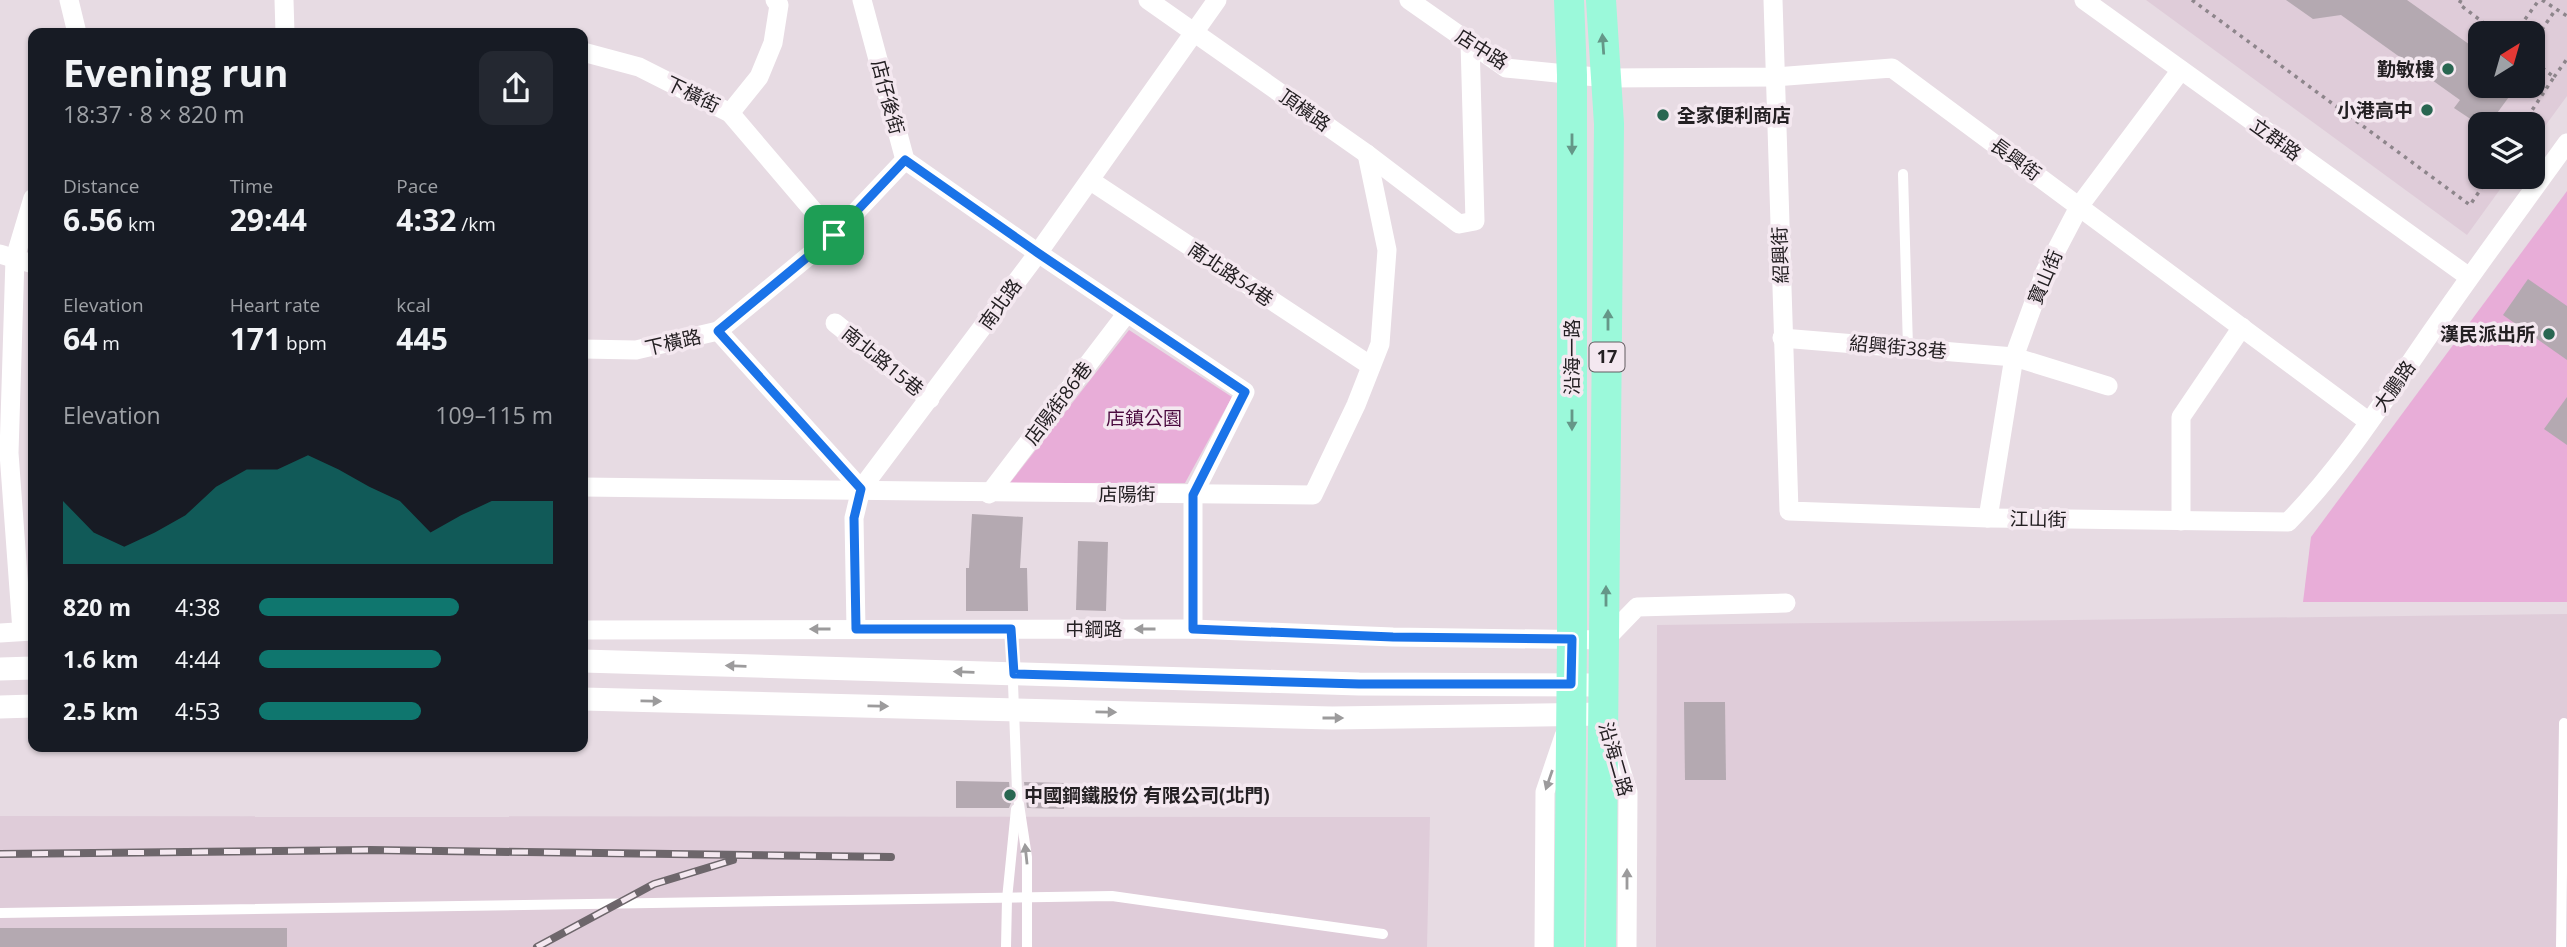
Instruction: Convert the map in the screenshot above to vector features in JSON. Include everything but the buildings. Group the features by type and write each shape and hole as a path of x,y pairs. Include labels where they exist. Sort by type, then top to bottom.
{"main road":[{"name":"沿海一路","path":"1569,0 1572,75 1571,715"},
{"name":"沿海一路","path":"1601,0 1609,124 1604,699"},
{"name":"沿海二路","path":"1601,947 1604,699"},
{"name":"沿海二路","path":"1569,947 1571,715"}],"street":[{"path":"69,0 76,28"},
{"path":"284,0 285,28"},
{"path":"730,113 759,77 773,43 779,5 775,0"},
{"name":"店仔後街","path":"862,0 905,160 1245,392 1193,495"},
{"name":"頂橫路","path":"1148,0 1367,154 1460,224 1475,221 1470,43"},
{"name":"南北路","path":"856,629 854,518 861,489 1091,181 1217,0"},
{"name":"店中路","path":"1409,0 1506,68 1605,78"},
{"name":"紹興街","path":"1773,0 1789,510"},
{"name":"立群路","path":"2084,0 2469,277"},
{"name":"下橫街","path":"588,53 639,67 730,113 834,235"},
{"name":"長興街","path":"1605,78 1775,77 1892,68 2369,422"},
{"name":"寶山街","path":"1988,518 2014,357 2045,272 2080,205 2181,70"},
{"name":"大鵬路","path":"2288,522 2312,497 2369,422 2469,277 2567,143"},
{"name":"店陽街","path":"588,487 861,489 989,494 1313,495 1356,405 1380,344 1387,250 1367,154"},
{"name":"下橫路","path":"588,349 636,350 718,331 834,235 905,160"},
{"name":"南北路54巷","path":"1091,181 1371,366"},
{"path":"0,633 28,631 9,453 16,259 28,216"},
{"name":"店陽街86巷","path":"989,494 1127,313"},
{"name":"南北路15巷","path":"835,323 930,399"},
{"path":"2181,521 2181,417 2242,327"},
{"path":"718,331 861,489"},
{"name":"紹興街38巷","path":"1782,338 2014,357 2108,386"},
{"path":"1193,495 1193,629"},
{"name":"江山街","path":"1789,510 1988,518 2288,522"},
{"path":"1605,640 1637,607 1786,603"},
{"name":"中鋼路","path":"588,630 1193,629 1393,637 1605,640"},
{"path":"588,661 1359,684 1571,684 1604,699"},
{"path":"0,669 28,668"},
{"path":"588,699 1332,718 1571,715 1604,699"},
{"name":"沿海二路","path":"1604,699 1628,792 1627,947"},
{"path":"0,707 28,706"},
{"name":"沿海二路","path":"1544,947 1545,792 1571,715"}],"lane":[{"path":"1903,174 1908,347"},
{"path":"1006,947 1007,899 1017,791 1011,629"},
{"path":"2561,947 2564,723"},
{"path":"1017,791 1027,857 1027,947"},
{"path":"0,913 1112,896 1383,934"}],"path":[{"path":"2192,0 2470,205 2481,189"},
{"path":"2461,0 2459,4 2481,21"},
{"path":"2524,21 2540,0 2567,16"},
{"path":"2545,25 2556,9"},
{"path":"2531,112 2567,59"},
{"path":"2545,70 2554,77"}],"shaded area":[{"name":"小港高中","path":"2146,0 2567,0 2567,96 2545,126 2545,112 2468,112 2468,189 2500,189 2467,235"},
{"path":"2567,614 2567,947 1656,947 1657,625"},
{"path":"0,816 1430,817 1427,947 0,947"}],"green space":[{"path":"2567,191 2567,602 2303,602 2311,537"},
{"name":"店鎮公園","path":"1129,330 1232,397 1185,483 1010,483"}],"railway":[{"path":"0,854 370,850 891,857"},
{"path":"537,947 654,884 733,860"}],"place":[{"name":"勤敏樓","path":"2448,69"},
{"name":"小港高中","path":"2427,110"},
{"name":"全家便利商店","path":"1663,115"},
{"name":"漢民派出所","path":"2549,334"},
{"name":"中國鋼鐵股份 有限公司(北門)","path":"1010,795"}],"route":[{"path":"905,160 1245,392 1193,495 1193,629 1393,637 1572,639 1571,684 1359,684 1014,674 1011,629 856,629 854,518 861,489 718,331 834,235 905,160"}]}
